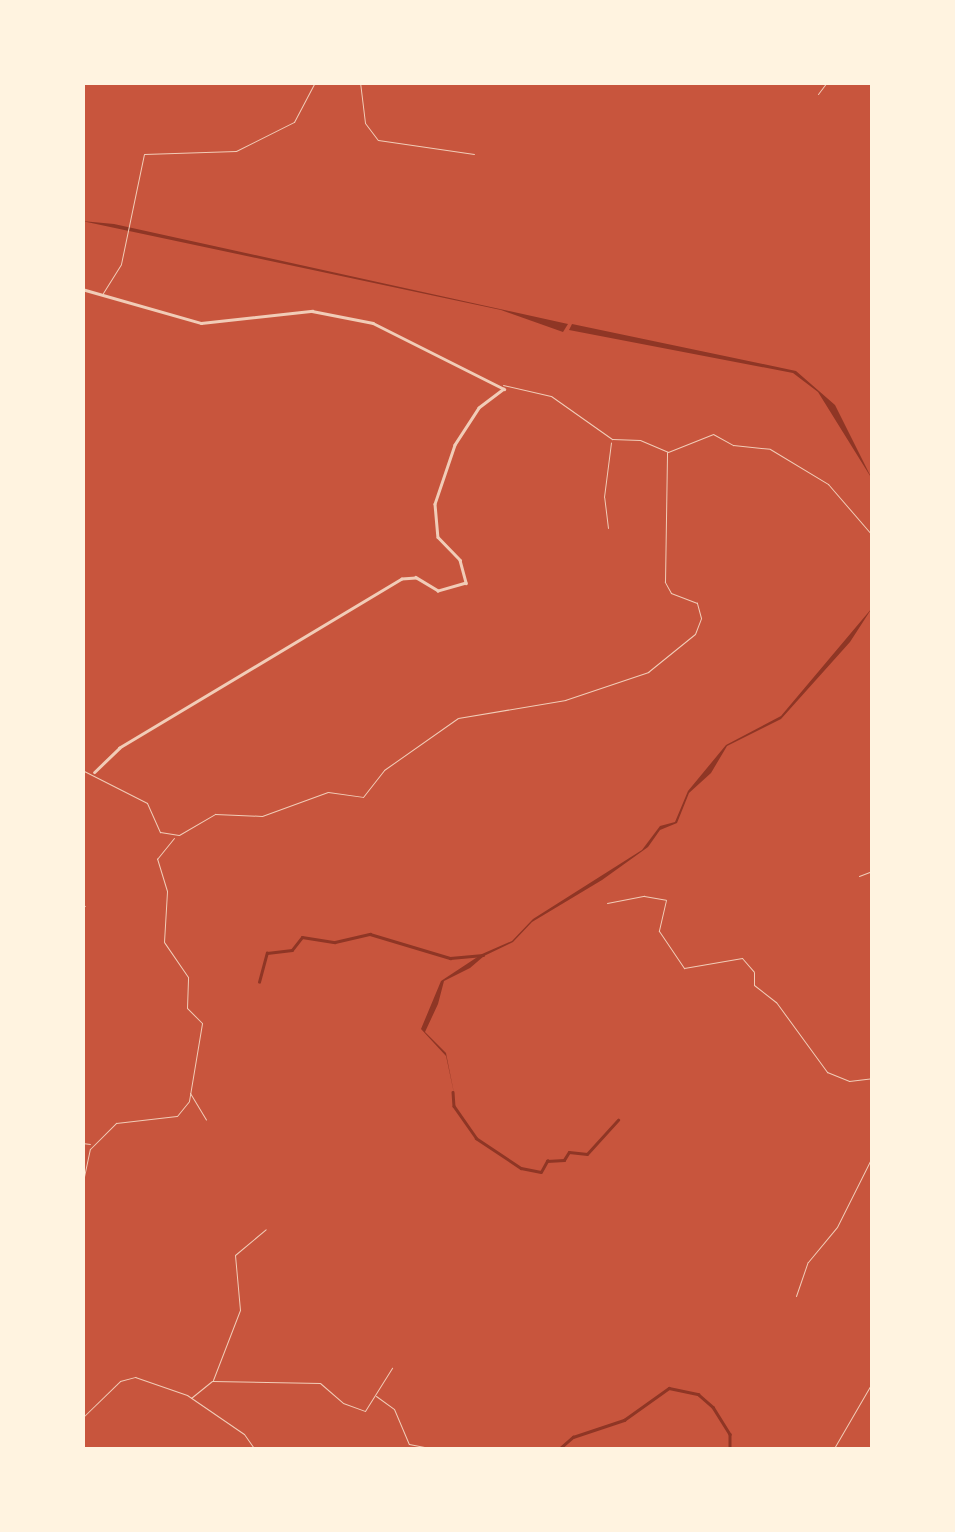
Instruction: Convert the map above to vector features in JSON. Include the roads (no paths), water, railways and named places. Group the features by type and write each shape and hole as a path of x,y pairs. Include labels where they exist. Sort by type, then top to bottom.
{"street":[{"path":"102,296 120,268 144,154 241,150 294,122 315,82"},
{"path":"360,82 365,123 378,140 474,154"},
{"path":"818,94 826,82"},
{"path":"82,289 201,322 328,313 373,323 504,385 551,396 612,438 640,440 667,452 713,434 733,445 770,449 828,484 872,536"},
{"path":"94,772 132,740 386,588 412,577 438,591 466,583 460,560 438,537 436,504 454,445 478,408 504,393 504,385"},
{"path":"608,528 604,497 612,438"},
{"path":"82,1186 94,1144 120,1121 177,1116 190,1092 202,1024 187,1008 188,978 164,942 167,892 157,859 176,836 214,814 262,816 328,792 363,797 384,770 458,718 561,701 648,672 695,634 701,618 697,603 671,593 665,582 667,452"},
{"path":"82,770 94,772 148,802 160,832 176,836"},
{"path":"859,876 872,871"},
{"path":"607,904 644,896 668,902 659,931 684,968 742,958 754,972 754,984 776,1002 827,1072 849,1081 872,1078"},
{"path":"190,1092 206,1120"},
{"path":"82,1143 94,1144"},
{"path":"796,1296 808,1262 837,1228 872,1158"},
{"path":"191,1398 212,1381 240,1310 236,1255 266,1229"},
{"path":"212,1381 320,1382 343,1403 365,1411 392,1368"},
{"path":"82,1418 126,1378 167,1386 191,1398 244,1434 254,1450"},
{"path":"834,1450 872,1383"},
{"path":"374,1396 392,1407 409,1444 439,1450"}],"waterway":[{"path":"259,982 267,953 292,950 302,937 335,942 370,934 450,958 483,955"},
{"path":"453,1092 454,1106 476,1138 521,1168 541,1172 547,1161 564,1160 569,1152 587,1154 618,1120"},
{"path":"558,1450 573,1437 624,1420 669,1388 698,1394 713,1407 730,1434 730,1450"}]}
